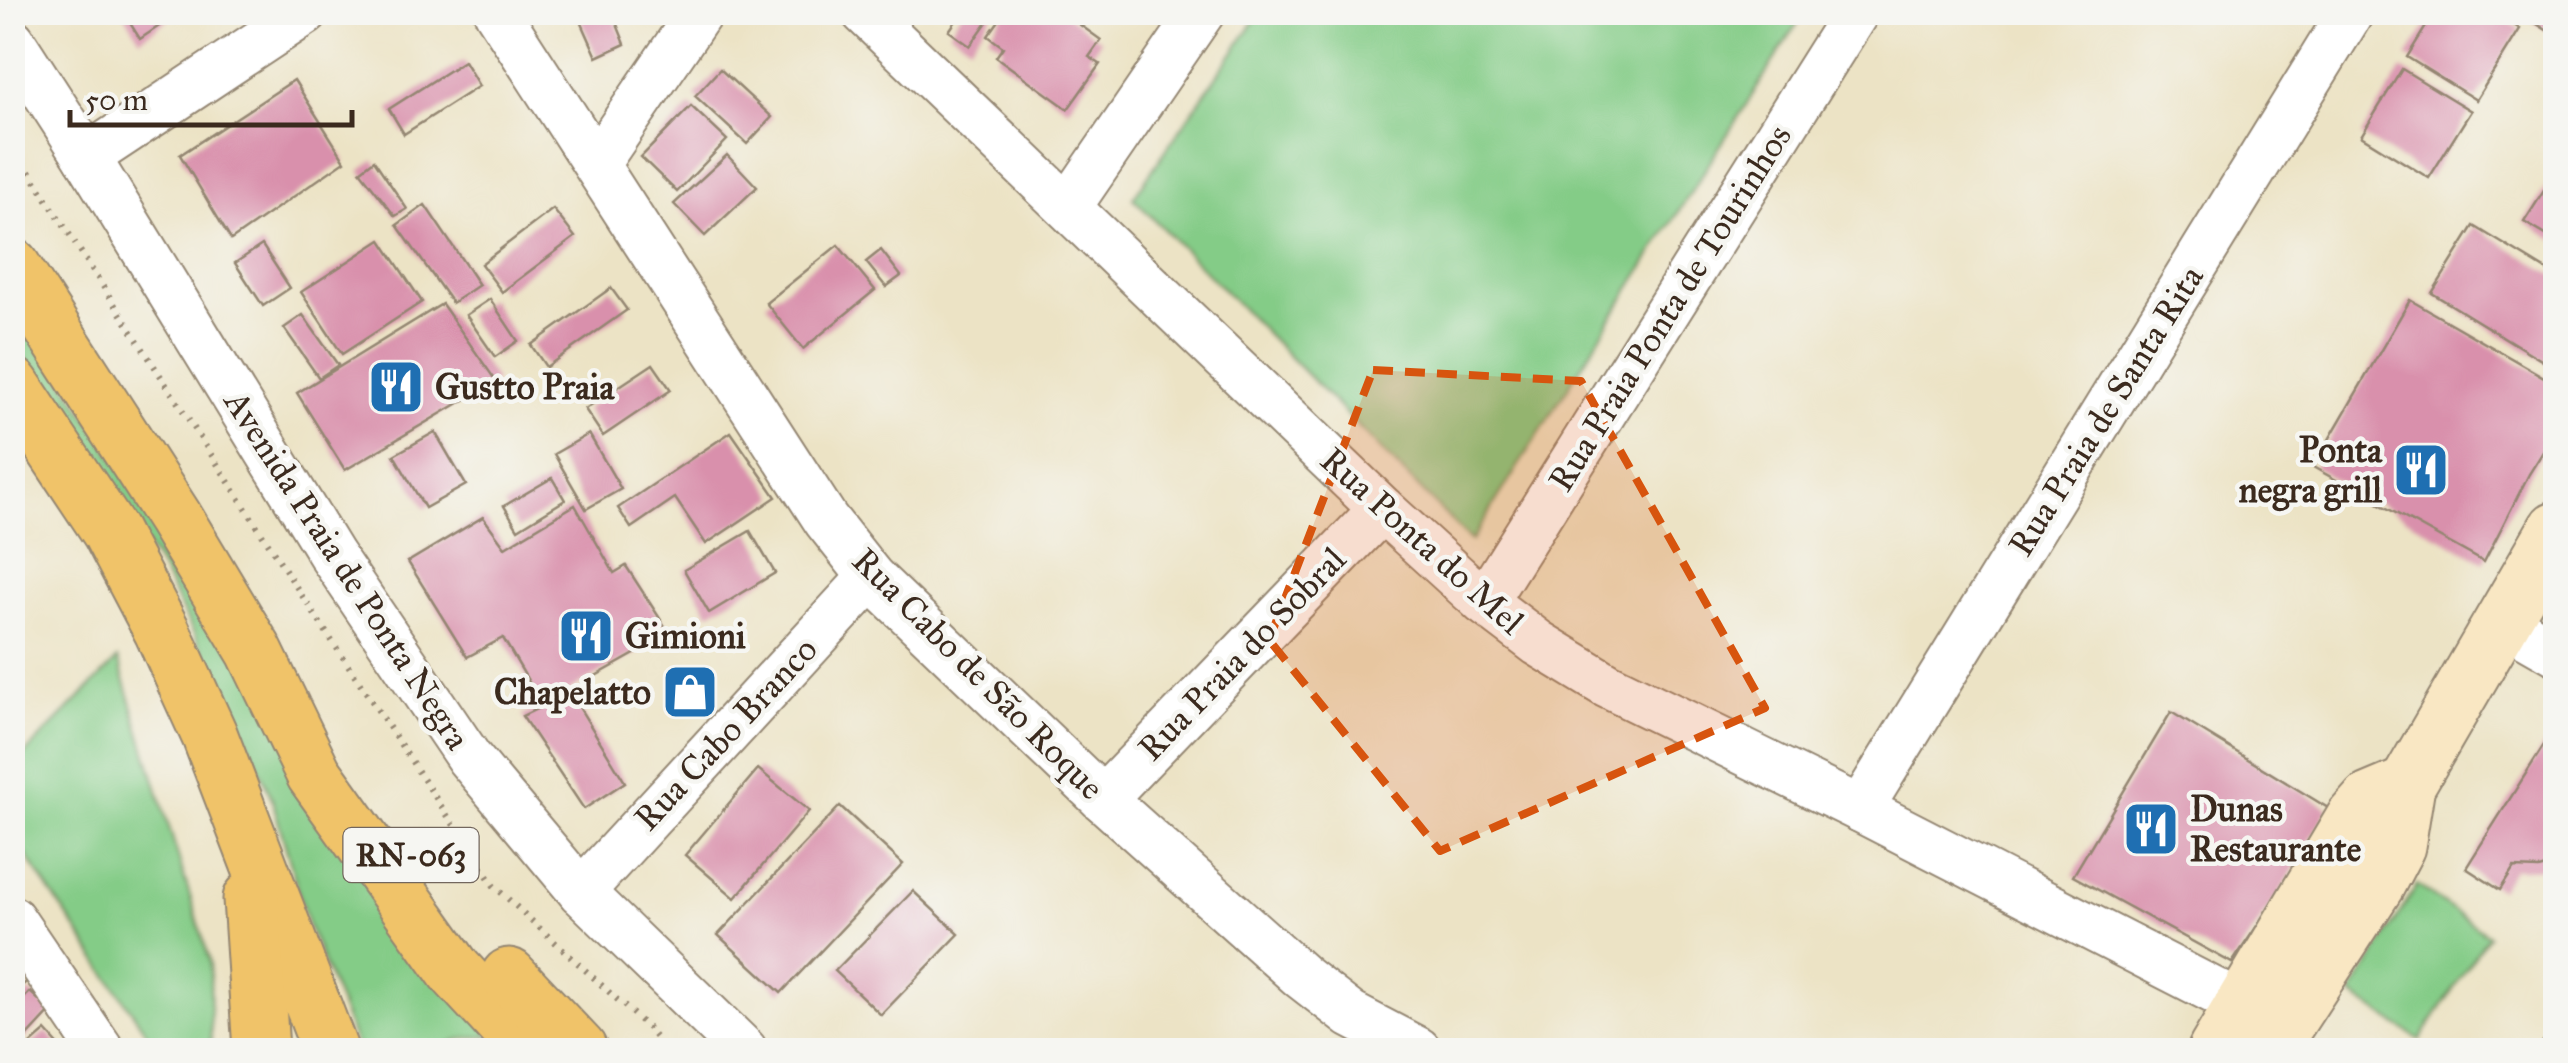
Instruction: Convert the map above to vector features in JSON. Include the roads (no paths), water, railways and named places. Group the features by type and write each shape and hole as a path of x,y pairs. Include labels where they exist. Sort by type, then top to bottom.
{"main road":[{"name":"RN-063","path":"12,266 254,650 314,774 454,970 528,1050"},
{"path":"12,385 110,532 162,631 209,734 330,1050"},
{"path":"2243,1036 2354,818 2369,802 2407,786 2556,529"},
{"name":"RN-063","path":"254,650 482,948 579,1050"},
{"path":"245,831 262,1050"}],"street":[{"path":"87,157 306,12"},
{"name":"Rua Cabo de São Roque","path":"497,12 826,520 871,577 1103,799 1302,977 1341,1033 1418,1050"},
{"path":"597,163 700,12"},
{"name":"Rua Ponta do Mel","path":"864,12 1382,509 1484,602 1538,644 1606,685 1860,809 2243,1036"},
{"path":"1069,206 1202,12"},
{"name":"Rua Praia Ponta de Tourinhos","path":"1484,602 1856,12"},
{"name":"Rua Praia de Santa Rita","path":"1860,809 2351,12"},
{"name":"Avenida Praia de Ponta Negra","path":"12,42 332,556 469,758 580,892 744,1050"},
{"name":"Rua Praia do Sobral","path":"1103,799 1382,509"},
{"name":"Rua Cabo Branco","path":"580,892 871,577"},
{"path":"2500,620 2556,652"},
{"path":"12,920 101,1050"}],"place":[{"name":"Gustto Praia","path":"396,387"},
{"name":"Ponta negra grill","path":"2421,470"},
{"name":"Gimioni","path":"586,636"},
{"name":"Chapelatto","path":"690,692"},
{"name":"Dunas Restaurante","path":"2151,829"}]}
